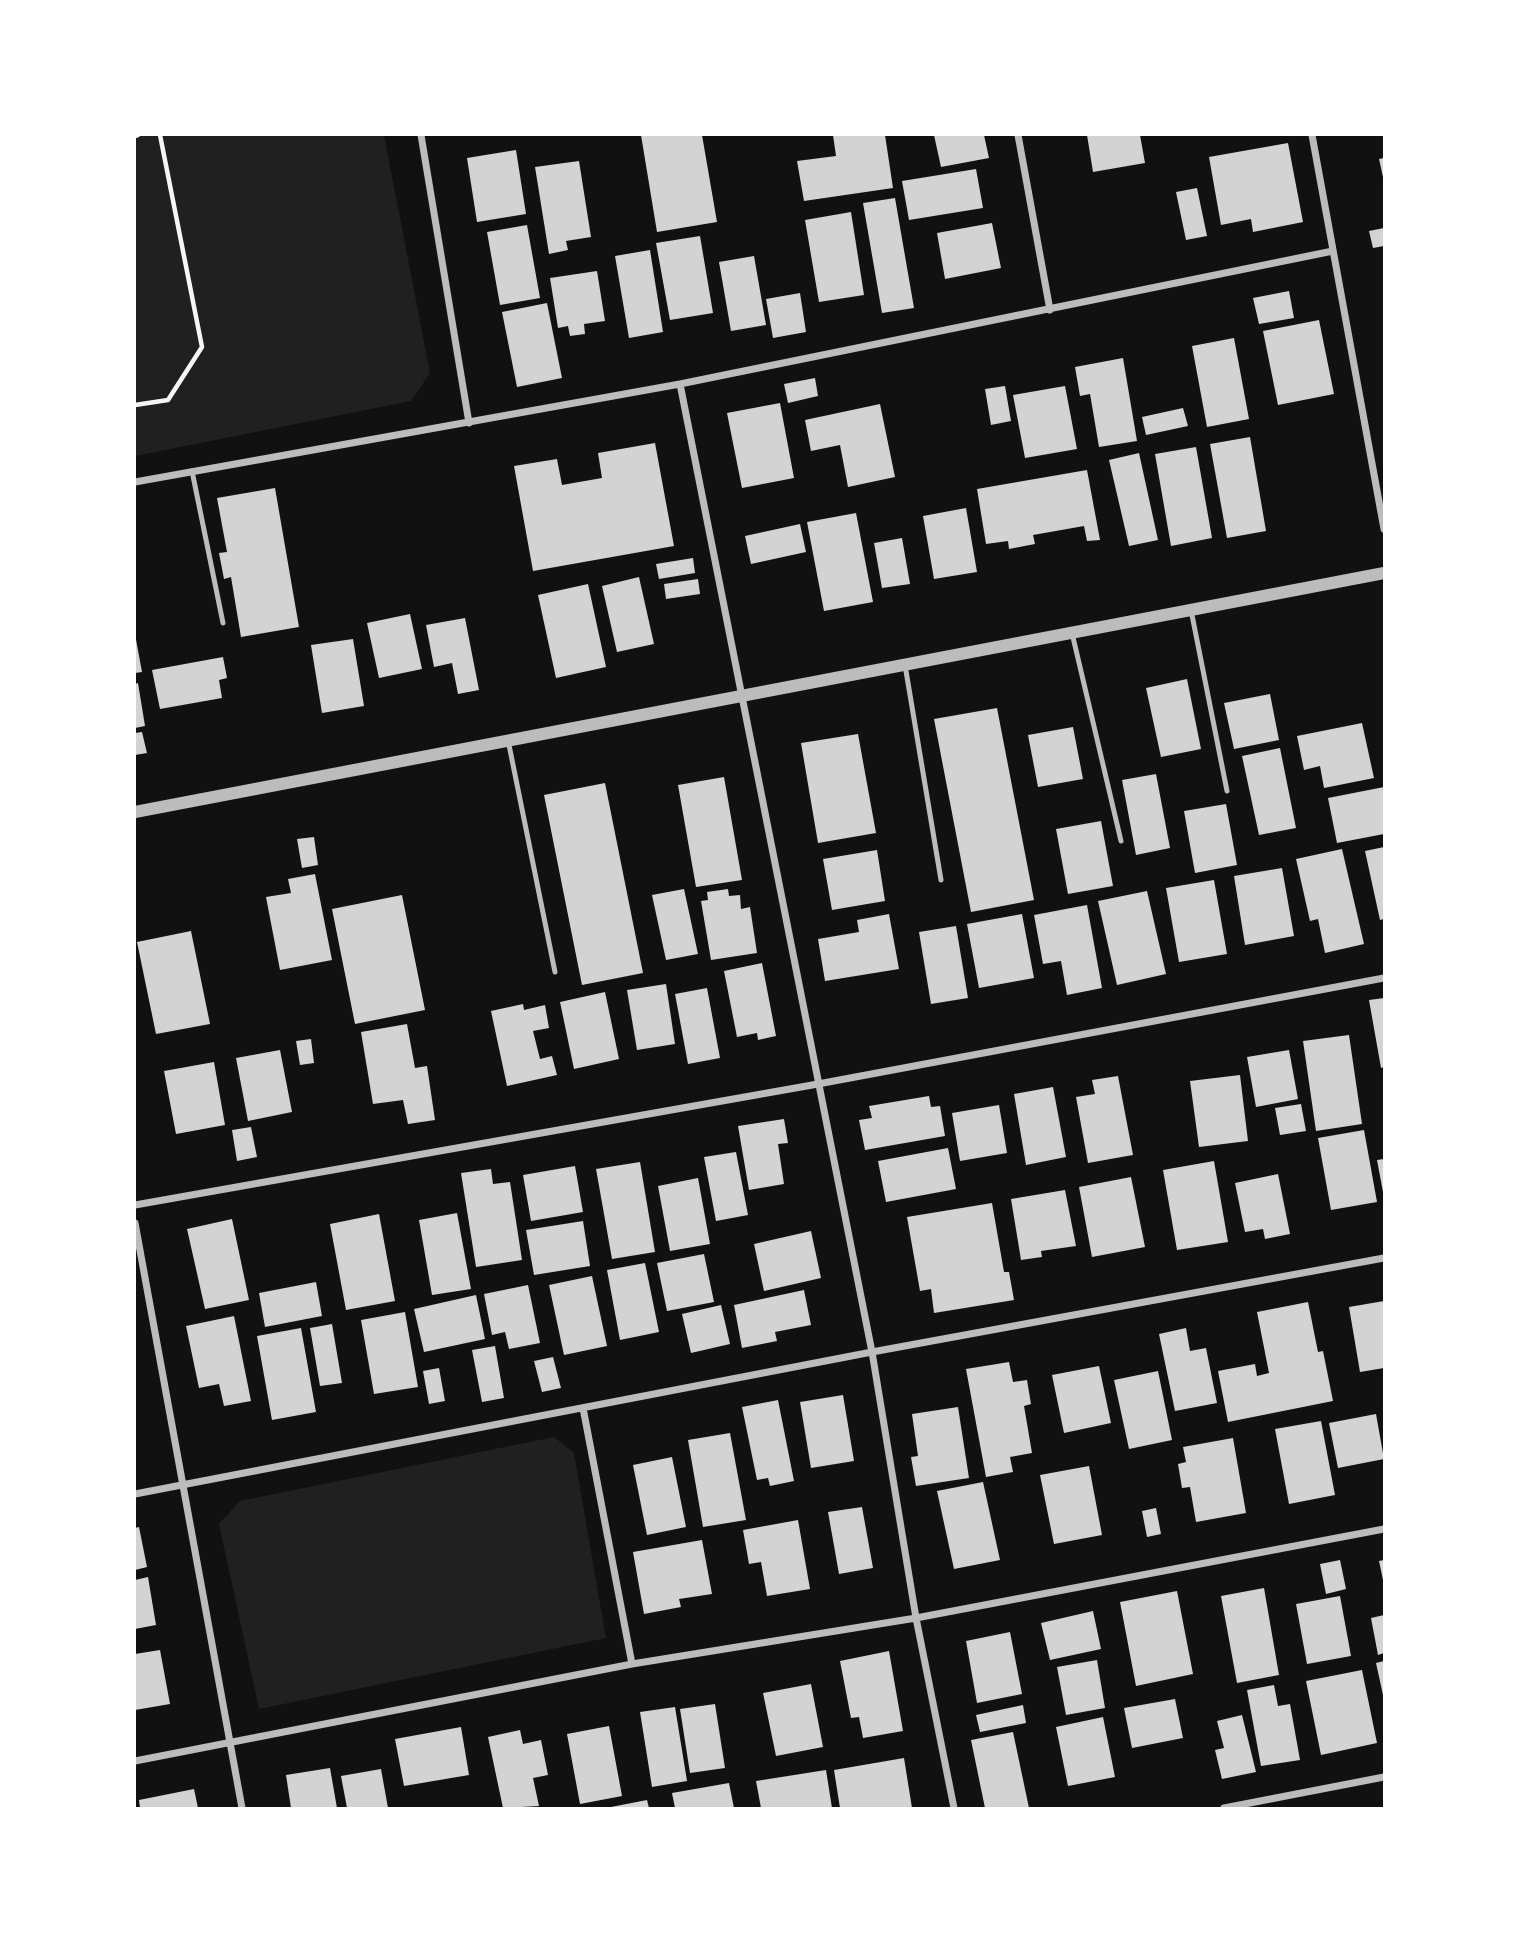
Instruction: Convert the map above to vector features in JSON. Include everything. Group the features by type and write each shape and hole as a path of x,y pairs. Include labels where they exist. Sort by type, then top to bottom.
{"street":[{"path":"421,135 469,423"},
{"path":"1018,135 1050,310"},
{"path":"1312,135 1384,529"},
{"path":"135,482 681,384 1333,251"},
{"path":"681,384 872,1352 916,1618 954,1808"},
{"path":"135,812 1384,573"},
{"path":"135,1205 818,1084 1384,978"},
{"path":"135,1223 242,1808"},
{"path":"135,1493 872,1352 1384,1258"},
{"path":"583,1408 632,1664"},
{"path":"135,1761 632,1664 916,1618 1384,1529"},
{"path":"1224,1808 1384,1777"}],"lane":[{"path":"192,471 223,623"},
{"path":"1191,610 1227,791"},
{"path":"1072,632 1121,841"},
{"path":"905,665 941,880"},
{"path":"508,740 555,972"}],"path":[{"path":"135,405 168,400 202,347 160,135"}],"shaded area":[{"path":"135,135 384,135 430,373 411,401 135,456"},
{"path":"554,1437 574,1453 606,1638 259,1709 219,1524 240,1501"}],"building":[{"path":"641,135 702,135 717,222 657,232"},
{"path":"833,135 885,135 893,188 804,201 797,161 836,156"},
{"path":"934,135 984,135 989,158 941,167"},
{"path":"1087,135 1140,135 1145,163 1093,172"},
{"path":"1288,143 1303,222 1253,232 1251,219 1221,225 1209,157"},
{"path":"516,150 526,214 477,222 467,158"},
{"path":"1384,158 1384,176 1383,177 1379,159"},
{"path":"579,161 591,237 566,241 568,250 549,254 535,167"},
{"path":"976,169 983,208 909,220 902,181"},
{"path":"1197,188 1207,236 1186,240 1176,192"},
{"path":"895,198 914,308 882,313 863,203"},
{"path":"851,212 864,295 819,302 805,220"},
{"path":"992,223 1001,268 945,279 937,233"},
{"path":"527,225 540,298 500,305 487,232"},
{"path":"1384,228 1384,246 1373,248 1369,231"},
{"path":"700,236 713,313 670,320 656,243"},
{"path":"650,250 663,332 629,338 615,256"},
{"path":"754,256 766,325 731,331 719,262"},
{"path":"597,271 605,321 584,324 585,334 570,336 568,326 558,328 550,278"},
{"path":"1289,291 1294,318 1259,324 1253,298"},
{"path":"800,293 806,332 773,338 766,299"},
{"path":"547,303 562,378 517,387 502,312"},
{"path":"1319,320 1334,394 1278,405 1263,331"},
{"path":"1234,338 1249,419 1207,427 1192,346"},
{"path":"1123,358 1137,441 1099,447 1090,394 1080,396 1075,367"},
{"path":"815,378 818,396 788,403 784,384"},
{"path":"1005,386 1011,421 991,425 985,389"},
{"path":"1065,386 1077,449 1025,458 1013,395"},
{"path":"780,403 794,478 742,488 727,413"},
{"path":"880,404 895,477 848,487 840,445 811,451 805,420"},
{"path":"1183,408 1188,426 1146,435 1142,417"},
{"path":"1250,437 1266,531 1227,538 1210,444"},
{"path":"655,443 674,546 533,571 514,466 557,459 562,485 602,478 598,453"},
{"path":"1196,447 1212,538 1171,546 1155,454"},
{"path":"1139,453 1158,540 1129,546 1109,460"},
{"path":"1087,470 1100,540 1087,541 1084,526 1033,535 1035,544 1009,549 1008,541 986,544 977,489"},
{"path":"275,488 299,627 241,637 231,577 224,579 219,553 227,552 217,498"},
{"path":"966,508 977,572 934,579 923,516"},
{"path":"856,513 873,602 824,611 807,522"},
{"path":"800,524 806,552 751,564 745,536"},
{"path":"902,538 910,584 882,588 874,543"},
{"path":"693,558 695,573 659,579 656,564"},
{"path":"639,577 654,644 617,652 602,586"},
{"path":"698,579 700,594 666,599 664,584"},
{"path":"588,584 606,667 556,678 538,595"},
{"path":"410,614 422,669 379,678 367,623"},
{"path":"465,618 479,690 458,694 452,663 434,667 426,625"},
{"path":"135,634 142,672 135,673"},
{"path":"353,639 364,706 322,713 311,645"},
{"path":"223,657 227,678 219,680 222,698 160,709 152,670"},
{"path":"1187,679 1201,749 1161,757 1146,688"},
{"path":"138,683 145,726 135,728 135,684"},
{"path":"1270,694 1279,740 1234,749 1224,703"},
{"path":"997,708 1034,900 971,912 934,719"},
{"path":"1362,723 1374,778 1324,788 1320,766 1304,770 1297,736"},
{"path":"1073,727 1083,779 1038,787 1028,735"},
{"path":"142,732 147,753 135,755 135,733"},
{"path":"858,734 876,833 818,843 801,743"},
{"path":"1280,748 1296,828 1259,835 1242,756"},
{"path":"1156,774 1170,848 1136,855 1122,780"},
{"path":"724,777 742,880 696,887 678,785"},
{"path":"605,783 643,973 582,985 544,795"},
{"path":"1384,787 1384,834 1337,843 1328,798"},
{"path":"1226,804 1237,865 1195,873 1184,811"},
{"path":"1101,821 1113,886 1068,894 1056,829"},
{"path":"314,837 318,865 302,868 297,839"},
{"path":"1384,847 1384,919 1380,920 1365,851"},
{"path":"1342,849 1364,944 1325,953 1318,919 1310,921 1296,859"},
{"path":"877,850 885,901 832,910 823,859"},
{"path":"1282,868 1294,936 1245,945 1234,876"},
{"path":"315,874 332,960 280,970 266,897 291,893 288,879"},
{"path":"1214,880 1227,954 1179,962 1166,888"},
{"path":"684,889 698,954 666,960 652,895"},
{"path":"728,889 729,896 740,895 741,909 750,907 757,953 711,960 701,901 708,900 707,892"},
{"path":"1147,891 1166,974 1117,985 1098,901"},
{"path":"402,895 425,1010 355,1024 332,909"},
{"path":"1087,905 1102,988 1067,995 1061,961 1043,964 1034,915"},
{"path":"889,914 899,969 825,981 818,939 859,932 857,920"},
{"path":"1022,914 1034,978 979,988 967,924"},
{"path":"956,926 968,998 931,1004 919,932"},
{"path":"191,931 210,1024 156,1034 137,942"},
{"path":"762,963 776,1036 758,1040 757,1033 737,1037 724,971"},
{"path":"666,984 675,1044 637,1050 627,990"},
{"path":"707,988 720,1058 688,1064 675,994"},
{"path":"605,992 619,1059 574,1069 560,1002"},
{"path":"1384,998 1384,1067 1381,1068 1369,1000"},
{"path":"523,1004 524,1010 545,1005 549,1028 533,1031 540,1059 552,1056 557,1075 507,1086 491,1011"},
{"path":"407,1024 415,1068 427,1066 435,1120 408,1124 403,1100 373,1104 361,1032"},
{"path":"1349,1035 1362,1124 1316,1131 1303,1041"},
{"path":"311,1039 314,1063 300,1065 296,1041"},
{"path":"280,1050 292,1112 248,1121 236,1058"},
{"path":"1289,1050 1298,1099 1256,1107 1247,1057"},
{"path":"214,1062 225,1125 176,1134 164,1071"},
{"path":"1240,1075 1248,1141 1199,1147 1190,1081"},
{"path":"1118,1076 1133,1155 1088,1163 1076,1097 1095,1094 1092,1080"},
{"path":"1053,1087 1066,1157 1026,1165 1014,1094"},
{"path":"929,1096 931,1107 940,1106 945,1136 865,1150 859,1120 872,1118 869,1106"},
{"path":"1301,1104 1306,1131 1280,1135 1275,1108"},
{"path":"999,1105 1007,1153 960,1161 952,1113"},
{"path":"784,1119 788,1143 778,1144 784,1184 749,1190 738,1126"},
{"path":"251,1127 257,1157 237,1161 232,1130"},
{"path":"1364,1130 1377,1202 1331,1210 1318,1138"},
{"path":"948,1148 956,1189 886,1202 878,1161"},
{"path":"736,1152 748,1215 716,1221 704,1157"},
{"path":"1384,1159 1384,1192 1383,1192 1377,1160"},
{"path":"1214,1161 1228,1242 1177,1250 1163,1170"},
{"path":"640,1162 655,1252 612,1259 596,1169"},
{"path":"575,1166 583,1212 531,1221 523,1175"},
{"path":"491,1169 493,1184 510,1182 522,1260 476,1267 461,1173"},
{"path":"1278,1174 1290,1234 1265,1239 1263,1229 1245,1232 1235,1183"},
{"path":"1131,1177 1145,1247 1092,1257 1079,1187"},
{"path":"698,1178 710,1244 670,1251 658,1186"},
{"path":"1065,1190 1076,1246 1041,1251 1042,1257 1021,1260 1011,1199"},
{"path":"992,1203 1004,1272 1009,1272 1014,1300 934,1313 931,1289 920,1291 907,1217"},
{"path":"457,1213 471,1289 432,1295 419,1220"},
{"path":"379,1214 395,1301 346,1310 330,1224"},
{"path":"232,1219 249,1300 205,1309 187,1229"},
{"path":"583,1221 590,1266 534,1275 526,1230"},
{"path":"811,1231 821,1278 764,1291 754,1244"},
{"path":"704,1254 714,1302 667,1311 657,1263"},
{"path":"645,1263 659,1332 620,1340 607,1270"},
{"path":"592,1276 607,1346 564,1355 549,1285"},
{"path":"316,1282 322,1316 265,1327 259,1293"},
{"path":"528,1285 540,1343 509,1349 505,1332 492,1335 484,1294"},
{"path":"804,1290 811,1325 775,1332 777,1341 742,1348 734,1305"},
{"path":"476,1295 485,1339 424,1352 414,1309"},
{"path":"1384,1301 1384,1368 1360,1372 1349,1307"},
{"path":"1308,1302 1318,1352 1323,1351 1333,1401 1228,1422 1218,1371 1255,1364 1257,1376 1269,1373 1257,1312"},
{"path":"721,1305 730,1344 691,1353 682,1314"},
{"path":"405,1312 418,1387 374,1394 361,1320"},
{"path":"234,1316 251,1401 224,1406 219,1384 199,1388 186,1326"},
{"path":"332,1324 342,1383 320,1386 310,1328"},
{"path":"301,1328 316,1412 272,1420 257,1336"},
{"path":"1186,1328 1190,1351 1206,1348 1217,1403 1175,1411 1159,1334"},
{"path":"495,1346 504,1398 482,1402 472,1350"},
{"path":"553,1357 561,1388 542,1392 534,1361"},
{"path":"1009,1362 1013,1382 1027,1380 1031,1404 1024,1406 1032,1453 1010,1457 1013,1472 986,1477 966,1369"},
{"path":"1099,1366 1111,1423 1064,1433 1052,1375"},
{"path":"439,1368 445,1401 429,1404 423,1371"},
{"path":"1158,1371 1172,1440 1129,1449 1114,1380"},
{"path":"843,1395 854,1461 811,1468 800,1402"},
{"path":"778,1400 794,1481 770,1486 768,1478 757,1480 742,1407"},
{"path":"958,1407 969,1478 916,1486 911,1457 918,1456 912,1414"},
{"path":"1376,1414 1384,1459 1338,1468 1329,1423"},
{"path":"1321,1421 1335,1495 1289,1504 1275,1429"},
{"path":"730,1433 746,1520 703,1527 688,1440"},
{"path":"1233,1438 1246,1513 1196,1522 1190,1487 1182,1488 1178,1464 1186,1462 1183,1447"},
{"path":"672,1457 686,1527 647,1535 633,1465"},
{"path":"1089,1466 1102,1535 1054,1544 1040,1475"},
{"path":"983,1482 1000,1560 954,1569 937,1491"},
{"path":"862,1507 873,1568 839,1574 828,1512"},
{"path":"1156,1508 1161,1534 1147,1537 1142,1511"},
{"path":"798,1520 810,1589 767,1596 761,1562 749,1564 743,1530"},
{"path":"139,1527 147,1567 135,1570 135,1528"},
{"path":"702,1540 712,1594 679,1599 681,1607 644,1614 633,1552"},
{"path":"1340,1560 1346,1589 1326,1594 1320,1564"},
{"path":"1384,1560 1384,1580 1383,1580 1379,1561"},
{"path":"148,1577 156,1625 135,1629 135,1580"},
{"path":"1264,1588 1279,1675 1237,1683 1221,1596"},
{"path":"1177,1591 1193,1674 1136,1686 1120,1602"},
{"path":"1340,1596 1351,1656 1307,1664 1296,1604"},
{"path":"1093,1611 1101,1649 1050,1660 1041,1623"},
{"path":"1384,1615 1384,1653 1378,1655 1371,1618"},
{"path":"1010,1632 1022,1694 977,1703 966,1641"},
{"path":"160,1650 170,1704 135,1710 135,1654"},
{"path":"889,1651 903,1731 863,1738 859,1717 851,1718 840,1661"},
{"path":"1097,1660 1105,1708 1066,1715 1057,1667"},
{"path":"1384,1661 1384,1695 1383,1695 1376,1663"},
{"path":"1362,1670 1377,1743 1321,1755 1306,1681"},
{"path":"811,1684 823,1747 776,1756 763,1693"},
{"path":"1274,1685 1278,1706 1290,1704 1300,1760 1261,1766 1247,1690"},
{"path":"1175,1699 1183,1738 1132,1748 1124,1708"},
{"path":"715,1704 725,1768 690,1773 680,1709"},
{"path":"1023,1705 1026,1723 980,1732 976,1715"},
{"path":"675,1707 687,1781 652,1787 640,1712"},
{"path":"1242,1715 1256,1772 1222,1779 1215,1750 1224,1748 1217,1721"},
{"path":"1103,1717 1115,1777 1068,1786 1056,1727"},
{"path":"609,1726 622,1796 580,1804 567,1734"},
{"path":"461,1727 469,1775 404,1786 395,1739"},
{"path":"520,1730 523,1744 541,1740 548,1775 533,1778 539,1806 503,1808 488,1737"},
{"path":"1013,1732 1029,1808 985,1808 971,1740"},
{"path":"904,1758 912,1808 840,1808 834,1770"},
{"path":"330,1768 337,1808 291,1808 286,1775"},
{"path":"381,1769 388,1808 347,1808 341,1776"},
{"path":"826,1770 832,1808 761,1808 756,1781"},
{"path":"729,1783 734,1808 675,1808 672,1793"},
{"path":"194,1789 198,1808 140,1808 139,1800"},
{"path":"647,1800 649,1808 611,1808 611,1807"}]}
